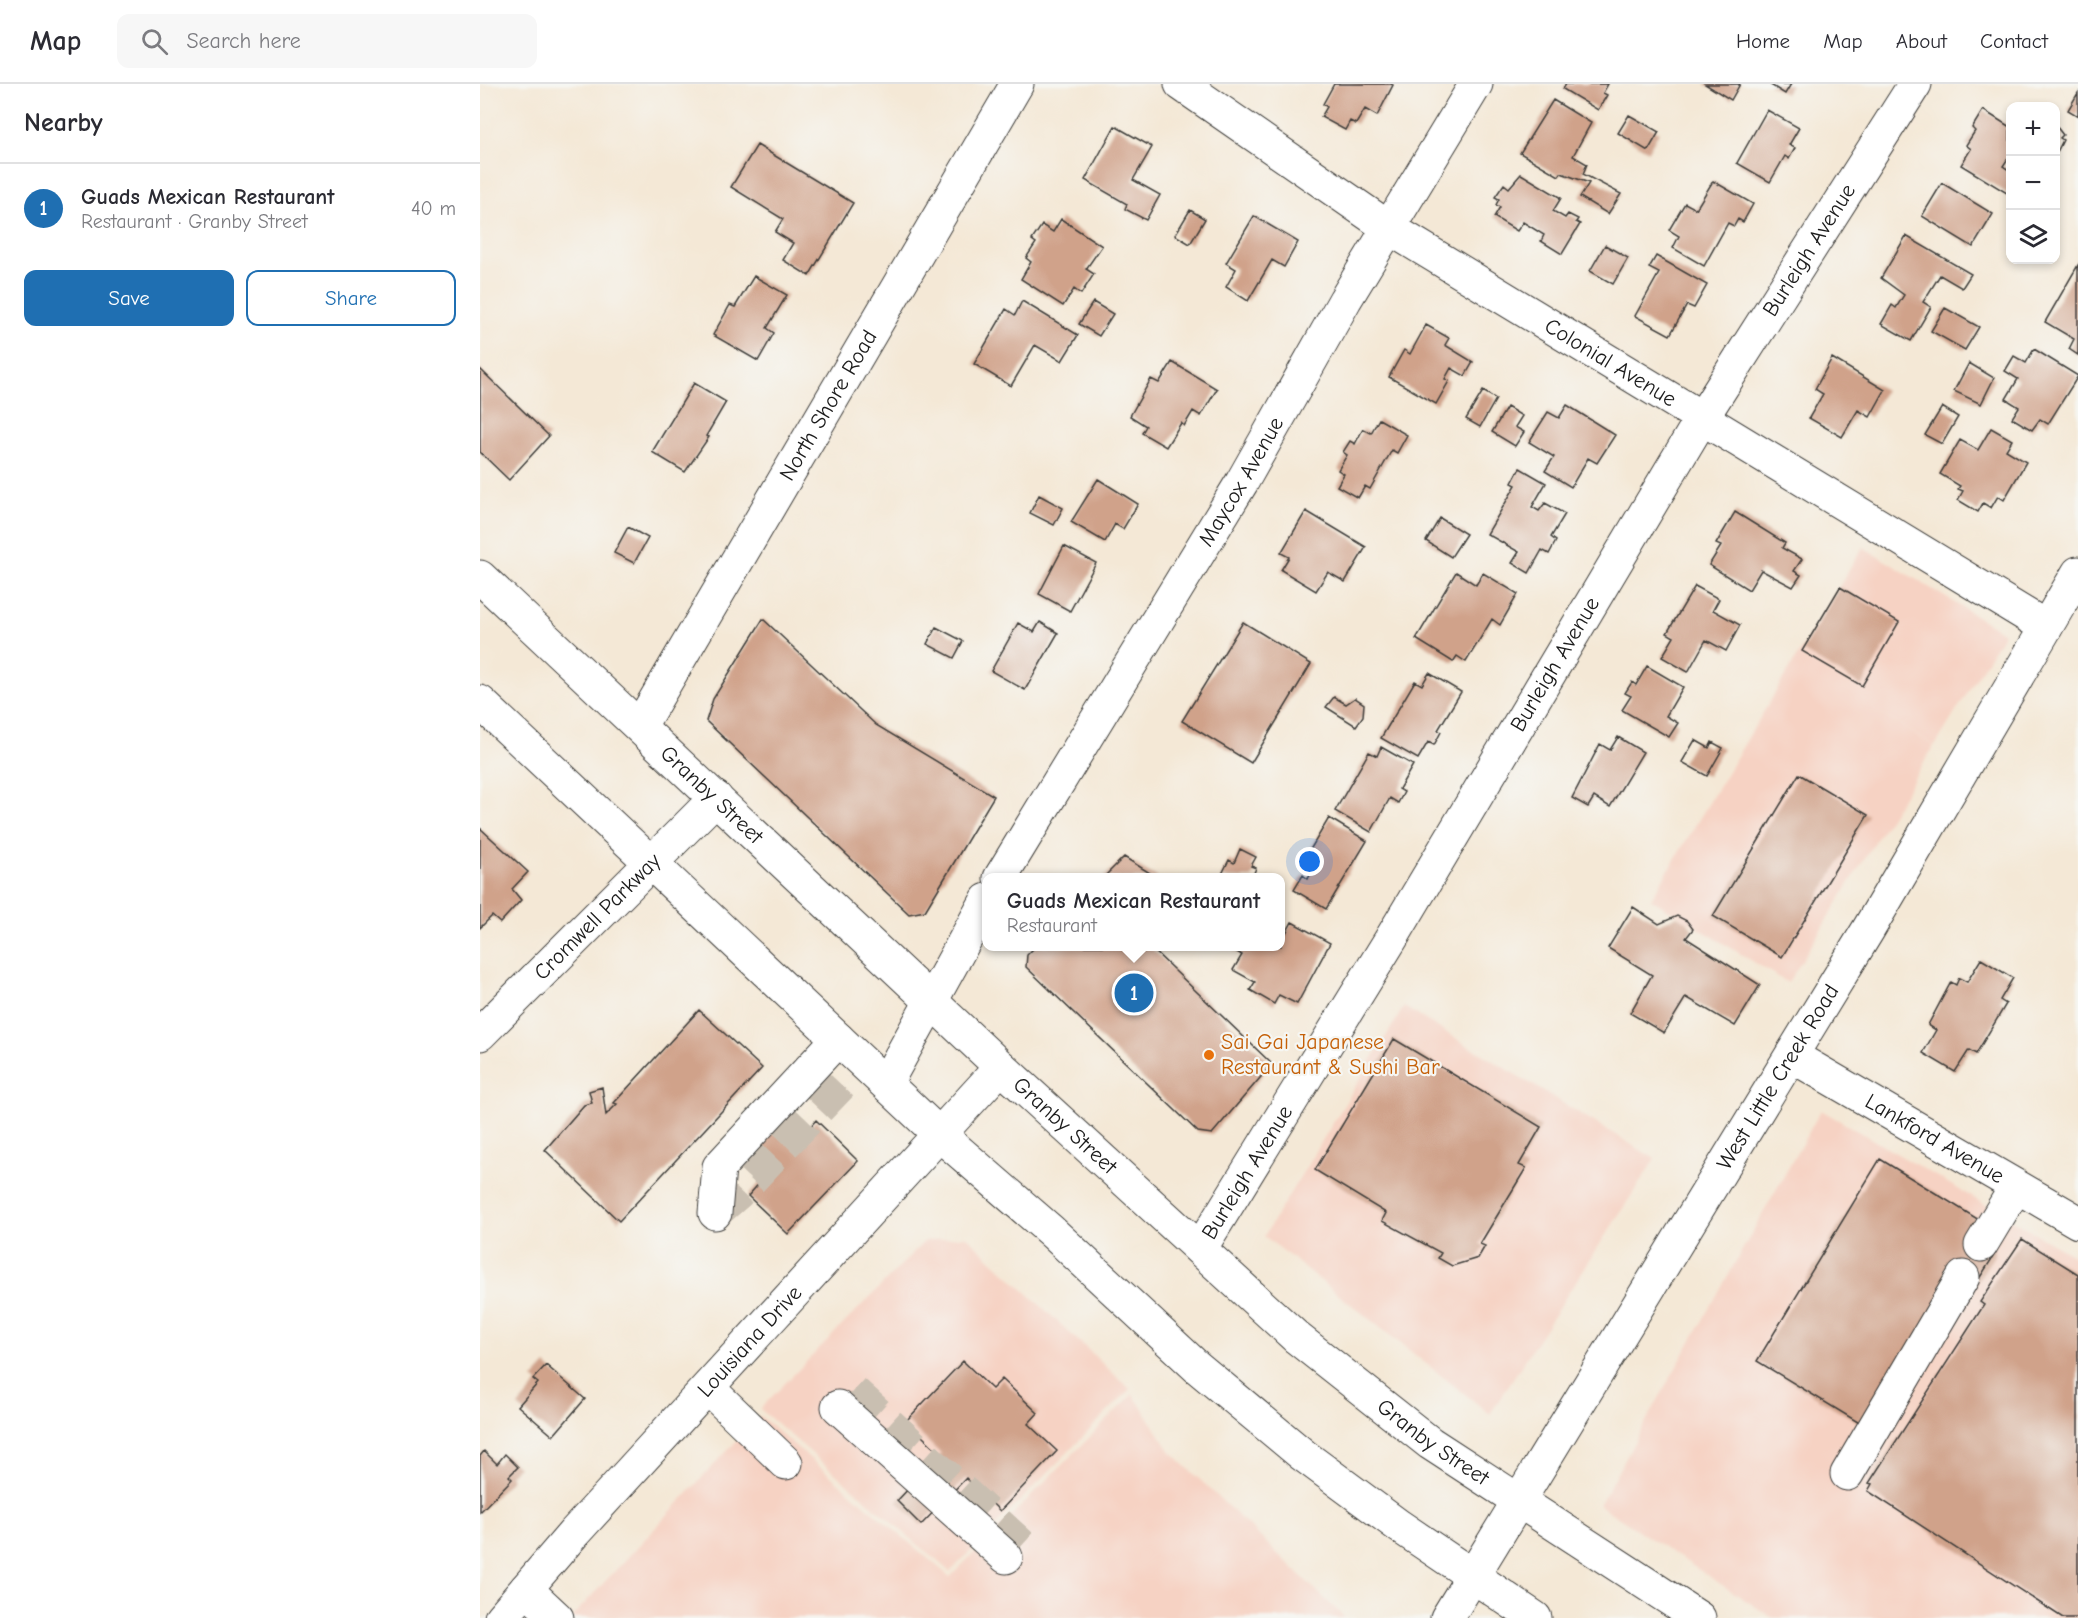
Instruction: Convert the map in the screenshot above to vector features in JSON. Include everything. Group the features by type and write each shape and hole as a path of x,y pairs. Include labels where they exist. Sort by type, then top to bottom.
{"street":[{"name":"North Shore Road","path":"640,726 1017,84"},
{"name":"Colonial Avenue","path":"1181,84 1389,228 2046,627"},
{"name":"Maycox Avenue","path":"1003,873 1242,482 1389,228 1476,84"},
{"name":"Burleigh Avenue","path":"1200,1249 1391,939 1702,418 1915,84"},
{"name":"West Little Creek Road","path":"1447,1618 1792,1056 1927,832 2078,573"},
{"name":"Granby Street","path":"480,577 1001,1067 1297,1338 1395,1417 1517,1501 1699,1618"},
{"path":"480,702 940,1135 1051,1231 1197,1367 1303,1455 1472,1576 1535,1618"},
{"name":"Cromwell Parkway","path":"480,1034 716,798"},
{"path":"885,1083 982,909"},
{"path":"715,1213 719,1167 844,1045"},
{"name":"Lankford Avenue","path":"1792,1056 2078,1222"},
{"name":"Louisiana Drive","path":"501,1618 574,1533 709,1389 1001,1067"},
{"path":"1981,1245 2016,1186"},
{"path":"1847,1474 1963,1277"},
{"path":"709,1389 786,1463"},
{"path":"831,1415 994,1562"},
{"path":"526,1589 557,1618"}],"shaded area":[{"path":"1863,547 2004,633 1935,746 1867,705 1934,746 1788,983 1651,899"},
{"path":"1404,1007 1655,1159 1490,1414 1264,1236"},
{"path":"1821,1110 2078,1258 2078,1618 1773,1618 1599,1505"},
{"path":"966,1236 1130,1389 950,1572 760,1409 925,1241"},
{"path":"1133,1394 1171,1452 1345,1618 571,1618 760,1416 950,1577"}],"building":[{"path":"1334,84 1393,85 1377,116 1365,109 1356,124 1350,121 1345,130 1321,117 1327,107 1323,104"},
{"path":"1566,84 1608,84 1603,93 1607,95 1598,110 1563,89"},
{"path":"1705,84 1740,84 1731,100"},
{"path":"1769,84 1791,84 1785,94"},
{"path":"2078,93 2078,116 2068,110"},
{"path":"1553,100 1591,123 1573,156 1587,164 1583,174 1621,194 1608,214 1580,197 1589,183 1561,173 1559,176 1520,153"},
{"path":"1767,110 1799,128 1789,145 1795,148 1789,159 1785,156 1770,182 1737,163"},
{"path":"1983,110 2006,124 2006,162 2003,166 2006,168 2006,193 1961,165 1971,149 1966,145 1975,131 1972,128"},
{"path":"1629,115 1659,132 1648,151 1618,133"},
{"path":"1115,126 1152,147 1133,180 1160,195 1146,220 1125,209 1127,204 1085,180"},
{"path":"757,145 853,203 809,276 783,260 793,243 775,232 783,219 731,187"},
{"path":"1521,174 1561,198 1553,211 1565,218 1568,214 1578,219 1576,222 1580,224 1562,254 1541,241 1544,235 1523,222 1517,231 1494,217 1500,207 1496,205 1499,199 1495,197 1504,184 1509,188"},
{"path":"1713,181 1753,204 1743,222 1738,219 1734,226 1728,223 1704,266 1673,248 1679,236 1669,230 1685,203 1696,209"},
{"path":"1942,183 1993,214 1973,247 1922,216"},
{"path":"1190,210 1205,219 1190,244 1175,235"},
{"path":"1254,216 1298,242 1284,267 1272,260 1248,301 1226,287 1236,269 1226,263"},
{"path":"1061,219 1102,246 1086,269 1094,274 1081,294 1074,289 1063,306 1021,279 1031,262 1026,258 1036,243 1032,240 1042,225 1053,232"},
{"path":"1906,236 1971,274 1962,288 1940,275 1923,302 1931,307 1911,341 1881,324 1892,305 1896,308 1904,295 1881,278"},
{"path":"1605,245 1628,258 1613,284 1590,271"},
{"path":"1656,256 1707,285 1694,308 1687,305 1670,335 1635,316 1659,273 1649,268"},
{"path":"2078,265 2078,355 2069,349 2074,339 2045,322"},
{"path":"754,276 787,295 767,328 774,333 758,361 713,335 730,305 735,307"},
{"path":"1022,301 1078,335 1062,361 1035,345 1011,386 974,364 1006,309 1015,315"},
{"path":"1093,302 1113,314 1099,336 1079,324"},
{"path":"1945,308 1979,327 1965,350 1931,331"},
{"path":"1426,325 1449,338 1445,345 1473,362 1465,376 1451,368 1445,379 1449,381 1436,404 1389,377 1404,350 1410,354"},
{"path":"2034,349 2078,376 2048,424 2040,419 2032,430 2012,418 2019,407 2006,399 2018,379 2005,371 2014,356 2026,363"},
{"path":"1832,358 1885,390 1870,417 1858,410 1842,437 1809,418 1823,394 1815,389"},
{"path":"1172,362 1217,389 1201,416 1193,411 1184,426 1181,423 1166,447 1142,433 1146,426 1130,416 1151,379 1159,383"},
{"path":"1969,363 1994,378 1981,404 1954,391"},
{"path":"480,369 549,436 509,480 480,452"},
{"path":"694,383 726,402 706,436 709,437 685,472 652,452"},
{"path":"1483,391 1496,399 1480,427 1466,419"},
{"path":"1567,405 1615,435 1597,463 1588,458 1571,487 1545,471 1554,457 1529,442 1548,412 1559,418"},
{"path":"1507,407 1522,416 1515,427 1524,432 1515,446 1492,432"},
{"path":"1942,407 1958,417 1942,444 1925,435"},
{"path":"1379,419 1407,435 1397,453 1392,450 1370,489 1365,486 1358,498 1337,486 1344,474 1338,470 1347,455 1343,452 1350,441 1355,444 1363,429 1371,433"},
{"path":"1991,428 2012,440 2006,450 2026,462 2004,500 1998,496 1991,508 1983,503 1978,512 1958,500 1963,491 1958,489 1960,486 1940,474 1960,440 1978,450"},
{"path":"1520,468 1546,483 1532,507 1539,511 1545,503 1565,514 1551,537 1556,541 1549,554 1542,550 1529,573 1512,563 1519,552 1487,534 1516,485 1512,483"},
{"path":"1098,479 1138,504 1123,529 1115,524 1105,542 1071,522"},
{"path":"1039,495 1063,508 1054,525 1030,513"},
{"path":"1306,511 1366,547 1345,582 1328,572 1316,591 1281,570 1289,557 1281,553"},
{"path":"1735,512 1785,543 1782,548 1802,559 1794,571 1801,575 1793,587 1761,570 1749,590 1709,565 1721,546 1716,544"},
{"path":"1440,518 1466,534 1451,557 1426,541"},
{"path":"628,527 648,538 634,563 614,553"},
{"path":"1064,546 1096,563 1070,611 1039,594"},
{"path":"1456,572 1476,585 1483,573 1518,594 1500,625 1492,619 1466,662 1457,656 1453,662 1416,639"},
{"path":"1695,586 1719,599 1713,610 1740,625 1726,651 1706,640 1688,672 1662,657 1674,637 1667,633"},
{"path":"1840,587 1899,622 1862,686 1802,651"},
{"path":"763,619 876,725 994,796 925,911 909,914 706,721 713,699"},
{"path":"1040,622 1058,633 1025,690 991,671 1018,623 1034,632"},
{"path":"1243,622 1311,664 1251,763 1182,721"},
{"path":"936,627 963,641 954,658 927,644"},
{"path":"1647,666 1683,687 1666,716 1678,723 1669,737 1622,710 1631,696 1625,693 1632,682 1636,685"},
{"path":"1429,673 1461,692 1438,730 1441,732 1434,745 1428,742 1418,759 1381,738 1415,681 1422,685"},
{"path":"1334,697 1346,704 1355,698 1364,704 1363,716 1356,726 1326,707"},
{"path":"1618,737 1643,752 1610,807 1594,797 1588,807 1572,798 1600,744 1610,750"},
{"path":"1695,740 1709,748 1712,742 1723,748 1707,776 1682,762"},
{"path":"1381,747 1413,765 1399,789 1404,792 1398,803 1390,798 1371,832 1335,811 1369,752 1377,756"},
{"path":"1799,774 1868,815 1782,957 1713,916"},
{"path":"1329,818 1367,841 1326,909 1294,890 1303,875 1308,879 1312,871 1301,865"},
{"path":"480,828 528,872 512,889 521,900 500,923 492,916 480,928"},
{"path":"1240,849 1256,857 1251,866 1256,868 1254,873 1222,873 1229,860 1234,863"},
{"path":"1124,857 1150,873 1108,873"},
{"path":"1633,907 1659,924 1677,916 1687,921 1693,929 1686,938 1760,985 1735,1026 1686,997 1664,1033 1630,1013 1652,975 1608,948"},
{"path":"1292,922 1330,943 1297,1004 1279,995 1274,1004 1250,990 1255,982 1233,970 1242,955 1235,951 1285,951 1286,933"},
{"path":"1031,951 1154,951 1272,1064 1212,1134 1198,1132 1026,967 1027,955"},
{"path":"1981,959 2013,978 2000,1000 2006,1004 1976,1054 1969,1050 1955,1072 1923,1053 1936,1030 1928,1025 1951,982 1956,985 1959,978 1967,982"},
{"path":"699,1010 762,1068 619,1221 545,1150 584,1105 592,1103 589,1091 602,1087 606,1115 617,1104 614,1103"},
{"path":"1394,1039 1541,1127 1519,1165 1526,1168 1480,1244 1485,1246 1478,1258 1452,1266 1438,1258 1441,1253 1382,1221 1386,1213 1315,1170"},
{"path":"816,1120 858,1161 788,1234 748,1196 777,1163 756,1143 775,1123 796,1143"},
{"path":"1880,1159 1984,1223 1995,1254 1975,1285 1861,1424 1757,1361"},
{"path":"2022,1239 2078,1274 2078,1618 2063,1618 1868,1491 1872,1484 1869,1483 1984,1305 1980,1302"},
{"path":"963,1361 992,1389 1002,1379 1038,1413 1028,1424 1057,1451 1000,1511 966,1478 921,1525 897,1501 941,1454 906,1421"},
{"path":"546,1365 585,1399 553,1436 518,1406 538,1383 533,1379"},
{"path":"484,1451 497,1464 505,1454 518,1467 509,1476 512,1479 480,1512 480,1456"}],"tunnel":[{"path":"715,1213 737,1194 863,1062"},
{"path":"853,1391 1026,1549"}],"place":[{"name":"Guads Mexican Restaurant","path":"1134,993"},
{"name":"Sai Gai Japanese Restaurant & Sushi Bar","path":"1209,1055"}]}
